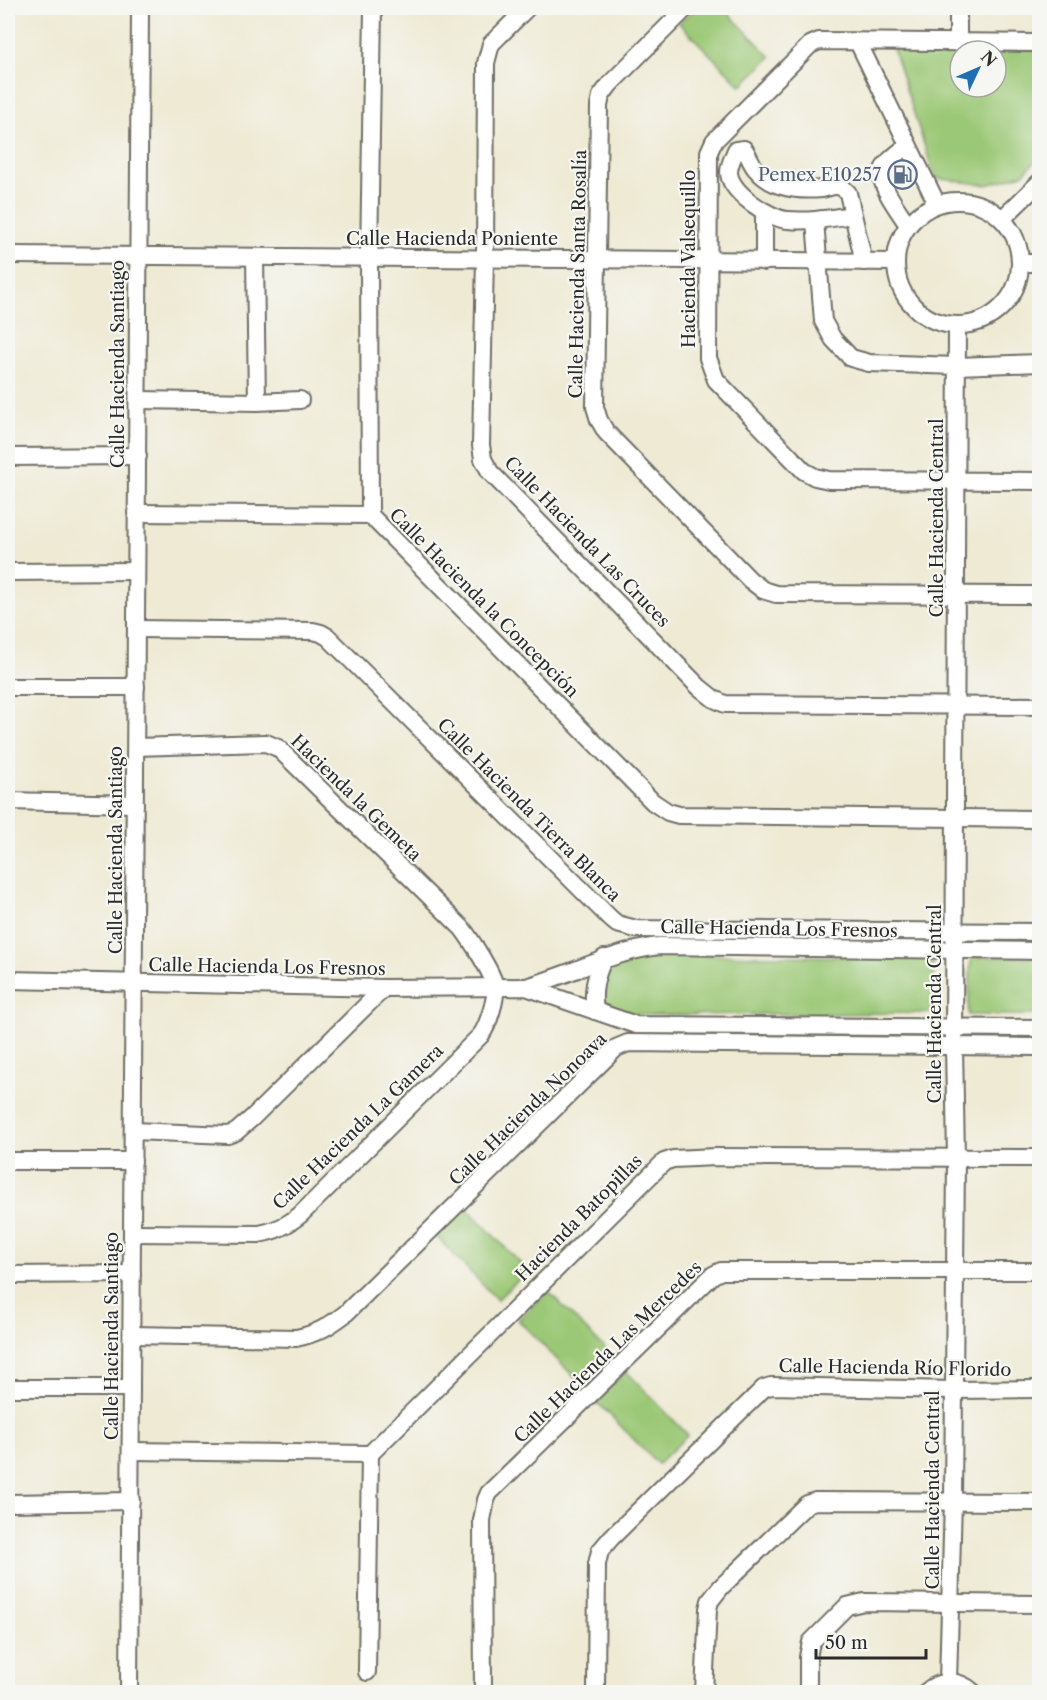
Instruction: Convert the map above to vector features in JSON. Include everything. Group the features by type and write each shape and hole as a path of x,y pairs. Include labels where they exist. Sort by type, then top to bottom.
{"street":[{"name":"Calle Hacienda Santiago","path":"129,1692 140,8"},
{"name":"Calle Hacienda la Concepción","path":"373,8 369,258 370,515 653,802 668,812 690,815 1040,819"},
{"name":"Calle Hacienda Las Cruces","path":"527,8 491,44 486,63 481,445 483,459 489,472 699,687 714,699 725,704 1040,706"},
{"name":"Calle Hacienda Santa Rosalía","path":"686,8 610,84 601,96 599,106 595,407 606,432 750,580 763,590 776,594 1040,595"},
{"path":"958,8 958,39"},
{"name":"Hacienda Valsequillo","path":"948,43 819,41 810,45 714,141 709,152 708,358 716,380 804,471 815,477 829,480 1040,481"},
{"path":"858,42 937,204"},
{"name":"Hacienda Valsequillo","path":"1008,43 1040,43"},
{"path":"908,145 887,164 882,173 883,184 908,225"},
{"path":"853,215 815,221 784,220 764,212 739,193 730,180 729,172 736,150 744,149 756,169 783,187 795,189 843,187 848,193 864,262"},
{"path":"709,174 729,172"},
{"path":"1002,219 1040,182"},
{"path":"954,201 972,202 988,208 1002,219 1012,232 1019,247 1021,263 1018,282 1009,300 995,314 977,323 957,326 933,321 913,306 900,286 896,262 899,243 908,225 922,212 937,204 954,201"},
{"path":"764,212 764,262"},
{"path":"815,221 823,321 833,339 851,358 869,363 957,366 1040,363"},
{"name":"Calle Hacienda Poniente","path":"8,255 896,262"},
{"path":"255,257 257,402"},
{"path":"1021,263 1040,263"},
{"name":"Calle Hacienda Central","path":"948,1682 952,1604 953,1272 956,1158 954,1029 957,326"},
{"path":"139,400 257,402 300,400"},
{"path":"8,457 138,456"},
{"path":"136,513 370,515"},
{"path":"8,572 136,571"},
{"name":"Calle Hacienda Tierra Blanca","path":"137,629 321,633 337,646 617,924 636,929 1040,932"},
{"path":"8,687 136,687"},
{"name":"Hacienda la Gemeta","path":"136,747 266,743 278,748 462,927 474,945 495,987"},
{"path":"8,801 135,804"},
{"name":"Calle Hacienda Los Fresnos","path":"8,980 384,988 526,987 633,949 659,946 1040,951"},
{"path":"596,1011 593,989 597,972 604,958"},
{"name":"Calle Hacienda La Gamera","path":"132,1233 259,1234 278,1230 288,1225 481,1035 488,1026 495,987"},
{"name":"Calle Hacienda Los Fresnos","path":"526,987 636,1024 954,1029 1040,1028"},
{"path":"133,1131 228,1135 236,1132 384,988"},
{"name":"Calle Hacienda Nonoava","path":"132,1335 296,1338 312,1335 325,1329 345,1314 621,1045 628,1043 1040,1047"},
{"name":"Hacienda Batopillas","path":"370,1454 664,1162 673,1158 1040,1158"},
{"path":"8,1161 133,1161"},
{"name":"Calle Hacienda Las Mercedes","path":"483,1692 482,1520 489,1493 713,1275 721,1271 1040,1271"},
{"path":"8,1275 132,1274"},
{"name":"Calle Hacienda Río Florido","path":"596,1692 596,1578 600,1551 759,1393 771,1386 953,1390 1040,1389"},
{"path":"8,1388 131,1388"},
{"path":"131,1451 370,1454 366,1672"},
{"path":"8,1503 131,1501"},
{"path":"704,1692 710,1601 715,1593 807,1504 815,1501 1040,1502"},
{"path":"808,1692 808,1657 811,1642 847,1606 864,1602 1040,1604"},
{"path":"926,1692 939,1683 948,1682 958,1683 973,1692"}],"green space":[{"path":"695,8 723,8 771,57 741,86 679,23"},
{"path":"893,49 948,49 948,99 1008,99 1008,49 1039,49 1039,157 1023,174 987,185 935,178"},
{"path":"628,954 933,958 936,1013 650,1015 626,1013 601,1002 598,979 610,961"},
{"path":"971,957 1039,957 1039,1015 968,1015"},
{"path":"466,1207 528,1271 497,1300 436,1236"},
{"path":"548,1291 610,1354 580,1383 518,1320"},
{"path":"626,1371 688,1435 658,1464 596,1401"}],"place":[{"name":"Pemex E10257","path":"902,175"}]}
